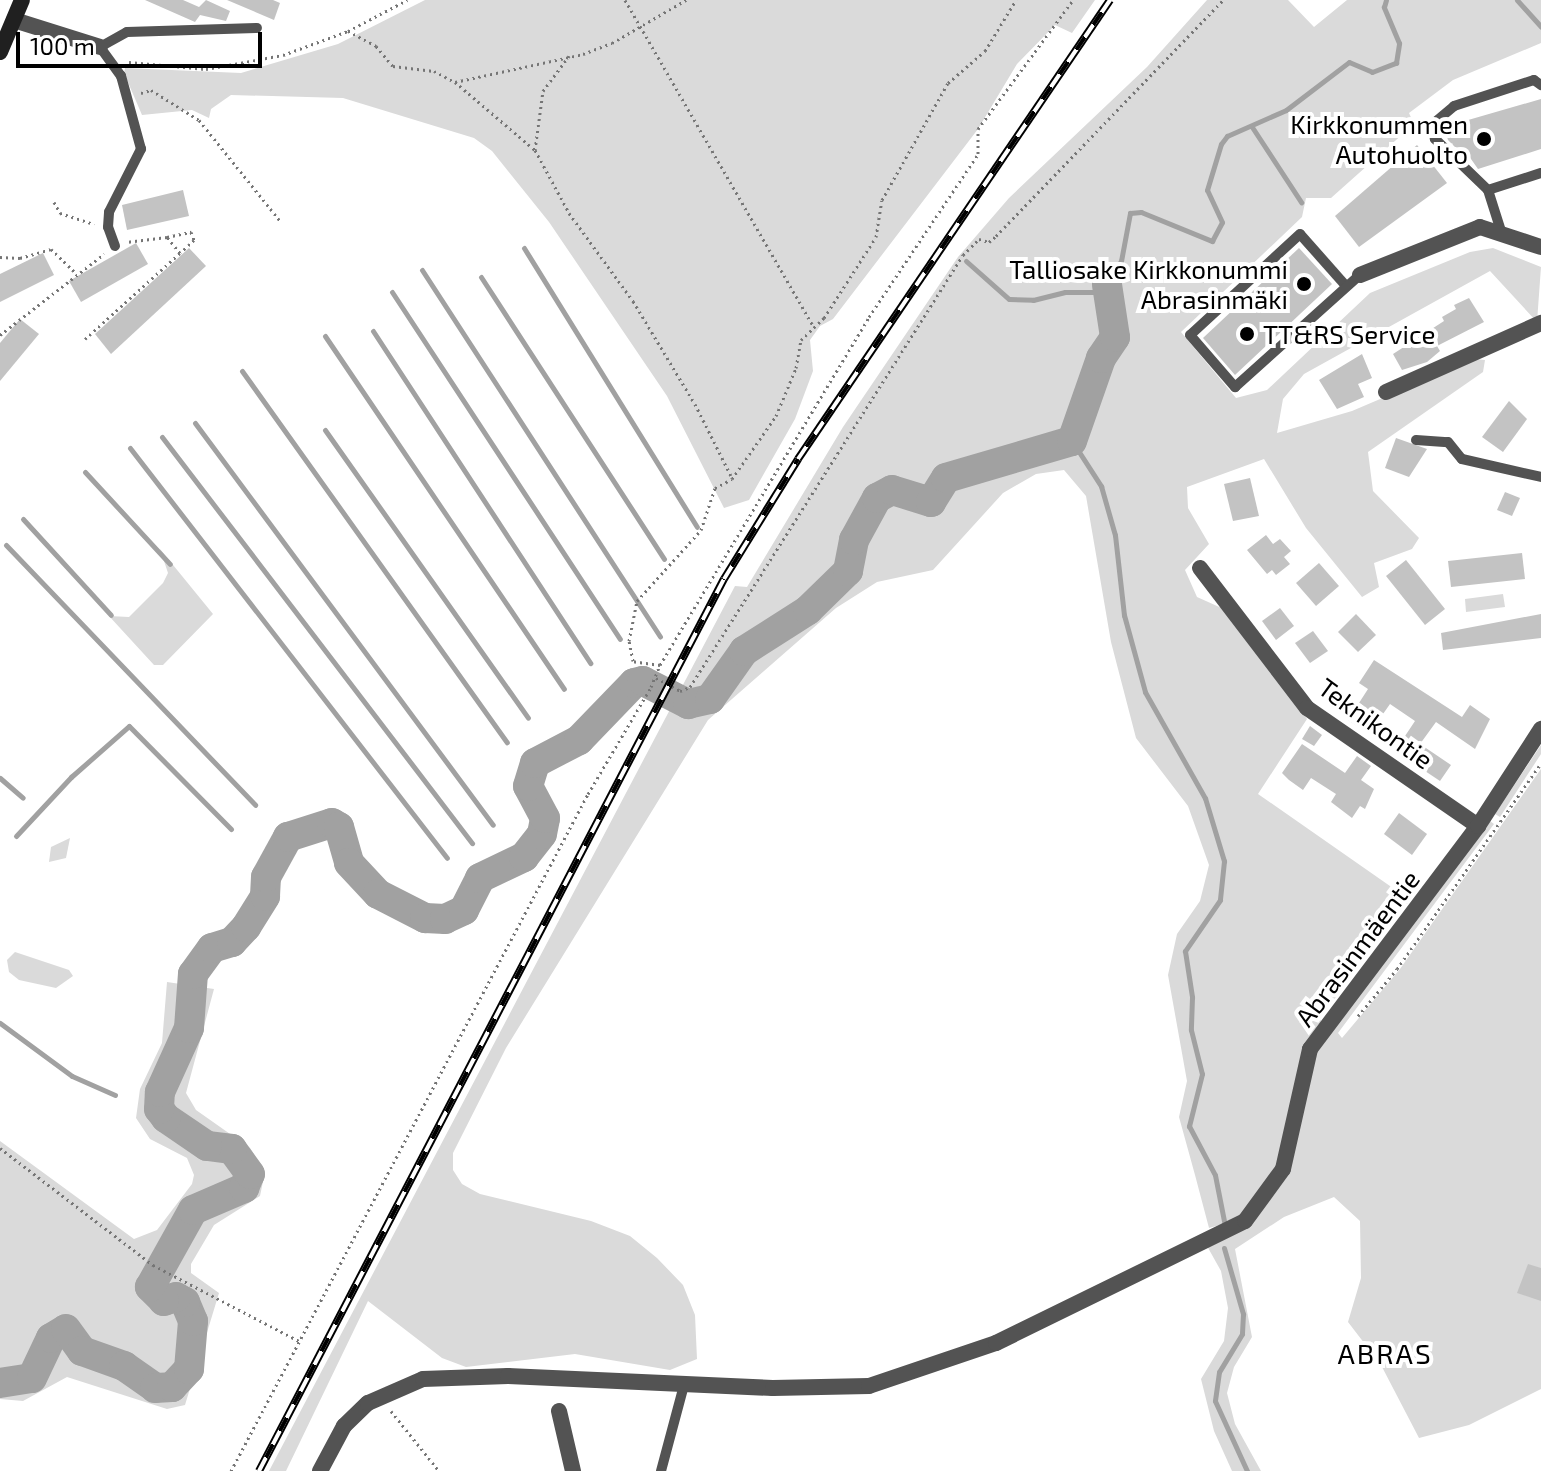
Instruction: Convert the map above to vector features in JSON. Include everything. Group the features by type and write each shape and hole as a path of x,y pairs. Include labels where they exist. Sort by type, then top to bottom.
{"street":[{"path":"0,52 7,17 22,0"},
{"path":"7,17 105,52"},
{"path":"1353,281 1480,227 1501,231 1541,247"},
{"path":"1386,392 1541,323"},
{"name":"Teknikontie","path":"1200,568 1307,708 1478,826"},
{"name":"Abrasinmäentie","path":"320,1471 344,1426 379,1396 423,1379 508,1376 684,1385 869,1386 996,1343 1232,1228 1255,1210 1283,1169 1310,1049 1478,826 1541,729"},
{"path":"559,1411 573,1471"}],"lane":[{"path":"115,246 108,227 109,212 139,160 130,97 105,52 127,32 257,28"},
{"path":"1501,231 1488,190 1435,139 1434,123 1454,106 1534,80 1541,85"},
{"path":"1488,190 1541,173"},
{"path":"1300,234 1353,281 1235,387 1190,335 1300,234"},
{"path":"1416,440 1448,442 1462,459 1541,477"},
{"path":"661,1471 684,1385"}],"path":[{"path":"105,52 206,69 283,55 348,31 407,0"},
{"path":"625,0 813,325"},
{"path":"455,82 570,56 640,28 686,0"},
{"path":"660,665 633,661 629,641 637,601 701,530 715,488 732,479 776,416 796,368 801,340 813,325 824,318 876,237 882,200 948,83 985,51 1016,0"},
{"path":"231,1471 588,794 660,665 869,317 978,154 978,129 1073,0"},
{"path":"655,677 680,691 690,687 840,444 979,239 989,242 996,236 1223,0"},
{"path":"348,31 376,46 393,66 434,71 455,82 535,150 569,213 633,301 695,404 732,479"},
{"path":"535,150 543,91 570,56"},
{"path":"130,97 151,90 199,120 281,222"},
{"path":"54,202 60,213 108,227"},
{"path":"0,335 76,273 115,246 191,232 194,240 85,339"},
{"path":"167,237 180,253"},
{"path":"0,257 20,258 51,249 76,273"},
{"path":"1351,1023 1397,969 1541,763"},
{"path":"0,1148 156,1266 299,1341"},
{"path":"379,1396 439,1471"}],"shaded area":[{"path":"425,0 1095,0 1072,33 1055,25 1017,64 978,129 833,319 820,326 810,340 813,371 795,419 749,500 724,508 667,396 549,222 492,151 474,138 343,98 231,95 211,109 209,118 192,110 142,115 124,73 125,68 241,73 338,44"},
{"path":"1207,0 1288,0 1314,27 1347,0 1541,0 1541,43 1453,80 1409,113 1414,124 1331,198 1306,198 1302,217 1181,332 1236,398 1267,390 1370,293 1470,252 1493,248 1541,267 1537,322 1490,271 1304,374 1283,399 1277,433 1352,411 1474,359 1485,360 1483,372 1368,452 1373,491 1419,538 1412,549 1374,563 1379,587 1362,597 1306,528 1264,459 1187,487 1188,508 1209,544 1185,570 1197,597 1226,610 1307,719 1258,794 1410,900 1319,1019 1332,1029 1490,821 1494,824 1338,1033 1342,1038 1400,969 1541,769 1541,1389 1469,1425 1419,1438 1381,1365 1348,1322 1361,1278 1360,1221 1334,1197 1284,1217 1235,1249 1252,1337 1234,1367 1227,1393 1235,1424 1261,1471 1232,1471 1214,1431 1201,1379 1224,1341 1228,1308 1221,1271 1207,1246 1234,1221 1209,1228 1179,1117 1187,1081 1168,975 1177,934 1200,901 1209,865 1188,806 1136,738 1111,642 1086,496 1064,470 1036,474 1003,493 933,570 877,582 836,608 708,720 506,1048 453,1153 453,1170 462,1184 480,1194 591,1221 630,1236 657,1258 683,1285 695,1315 697,1359 670,1370 575,1354 466,1367 442,1358 368,1301 286,1471 269,1471 735,586 747,587 843,427 958,257 1009,198 1147,67"},
{"path":"160,549 213,614 163,665 154,665 109,616 129,617 163,583 168,573"},
{"path":"1503,594 1505,607 1466,612 1465,599"},
{"path":"1541,745 1541,754 1500,817 1495,814"},
{"path":"70,838 66,858 49,862 51,847"},
{"path":"15,952 69,970 73,976 56,988 19,980 9,972 7,960"},
{"path":"167,982 214,989 186,1093 196,1110 250,1148 265,1172 260,1196 214,1225 191,1264 191,1273 219,1293 185,1405 167,1409 67,1377 23,1401 0,1399 0,1141 134,1239 157,1230 192,1184 194,1175 187,1158 150,1139 136,1118 140,1089 162,1043"}],"building":[{"path":"145,0 183,0 199,7 206,0 230,11 226,21 200,15 195,22"},
{"path":"227,0 273,0 280,3 274,20"},
{"path":"1541,99 1541,149 1478,169 1464,149 1459,151 1448,140 1444,127"},
{"path":"1417,145 1447,183 1359,247 1335,216"},
{"path":"183,190 189,216 127,230 122,205"},
{"path":"136,243 148,264 81,302 69,281"},
{"path":"189,248 206,266 111,354 95,334"},
{"path":"1299,248 1332,284 1235,375 1203,338"},
{"path":"43,253 54,275 0,302 0,274"},
{"path":"1469,298 1484,322 1437,346 1440,351 1427,362 1402,370 1393,354 1444,321 1442,317 1456,309 1454,305"},
{"path":"20,319 39,334 0,381 0,343"},
{"path":"1362,354 1372,378 1358,384 1364,397 1337,409 1319,380"},
{"path":"1509,401 1527,419 1503,452 1482,437"},
{"path":"1396,438 1427,449 1409,477 1385,468"},
{"path":"1250,478 1259,516 1233,521 1224,484"},
{"path":"1505,492 1520,498 1512,516 1497,510"},
{"path":"1266,535 1273,544 1280,539 1291,551 1284,557 1290,564 1276,575 1272,570 1267,574 1247,550"},
{"path":"1522,553 1525,579 1451,587 1448,561"},
{"path":"1406,560 1445,609 1425,625 1386,576"},
{"path":"1319,563 1339,586 1316,606 1296,583"},
{"path":"1280,608 1294,626 1276,640 1262,621"},
{"path":"1356,614 1376,635 1358,652 1338,632"},
{"path":"1541,614 1541,638 1443,650 1441,633"},
{"path":"1313,631 1328,651 1310,663 1295,643"},
{"path":"1374,660 1462,717 1470,705 1490,719 1475,749 1436,722 1420,744 1451,765 1440,781 1395,751 1415,721 1390,704 1369,734 1348,720 1368,689 1359,683"},
{"path":"1310,726 1322,735 1314,746 1302,739"},
{"path":"1302,744 1345,773 1357,756 1371,766 1361,780 1374,789 1365,809 1360,806 1352,818 1331,802 1336,794 1311,778 1303,790 1282,773"},
{"path":"1399,813 1427,834 1412,855 1384,834"},
{"path":"1528,1264 1541,1268 1541,1301 1517,1293"}],"waterway":[{"path":"966,261 1009,299 1033,300 1065,292 1098,292 1107,285 1121,261 1130,213 1141,212 1212,241 1222,222 1207,190 1221,144 1227,136 1286,110 1349,62 1372,72 1396,63 1399,43 1384,7 1386,0"},
{"path":"1517,0 1541,27"},
{"path":"1252,127 1301,202"},
{"path":"524,248 697,527"},
{"path":"422,270 660,637"},
{"path":"481,277 664,559"},
{"path":"0,1383 32,1378 51,1338 66,1329 82,1351 124,1366 155,1388 172,1387 189,1369 193,1321 185,1302 176,1297 164,1301 150,1287 193,1210 244,1188 250,1174 232,1149 207,1146 166,1118 159,1109 160,1092 189,1028 193,974 212,948 232,942 246,927 265,896 266,877 288,837 332,823 339,827 349,863 378,894 425,918 445,919 464,910 480,878 524,857 542,834 545,818 528,786 535,763 579,740 634,683 643,681 688,704 710,699 744,651 808,610 848,571 854,540 877,498 892,490 931,502 946,478 1072,441 1101,358 1115,337 1107,285"},
{"path":"392,292 620,639"},
{"path":"373,331 590,663"},
{"path":"325,336 564,689"},
{"path":"242,371 507,742"},
{"path":"195,423 493,825"},
{"path":"325,430 528,718"},
{"path":"162,437 472,843"},
{"path":"1072,441 1101,486 1115,535 1124,615 1145,692 1205,798 1224,861 1220,900 1185,951 1192,997 1191,1030 1202,1074 1189,1126 1215,1175 1225,1226"},
{"path":"130,448 447,858"},
{"path":"85,472 170,564"},
{"path":"23,519 111,615"},
{"path":"6,545 255,805"},
{"path":"16,836 71,777 129,726 231,829"},
{"path":"0,778 23,798"},
{"path":"0,1023 72,1076 115,1095"},
{"path":"1224,1248 1243,1314 1242,1334 1219,1372 1215,1401 1247,1471"}],"railway":[{"path":"259,1471 724,579 798,459 1110,0"}],"place":[{"name":"Kirkkonummen Autohuolto","path":"1484,139"},
{"name":"Talliosake Kirkkonummi Abrasinmäki","path":"1304,284"},
{"name":"TT&RS Service","path":"1247,334"}],"district":[{"name":"ABRAS","path":"1385,1353"}]}
